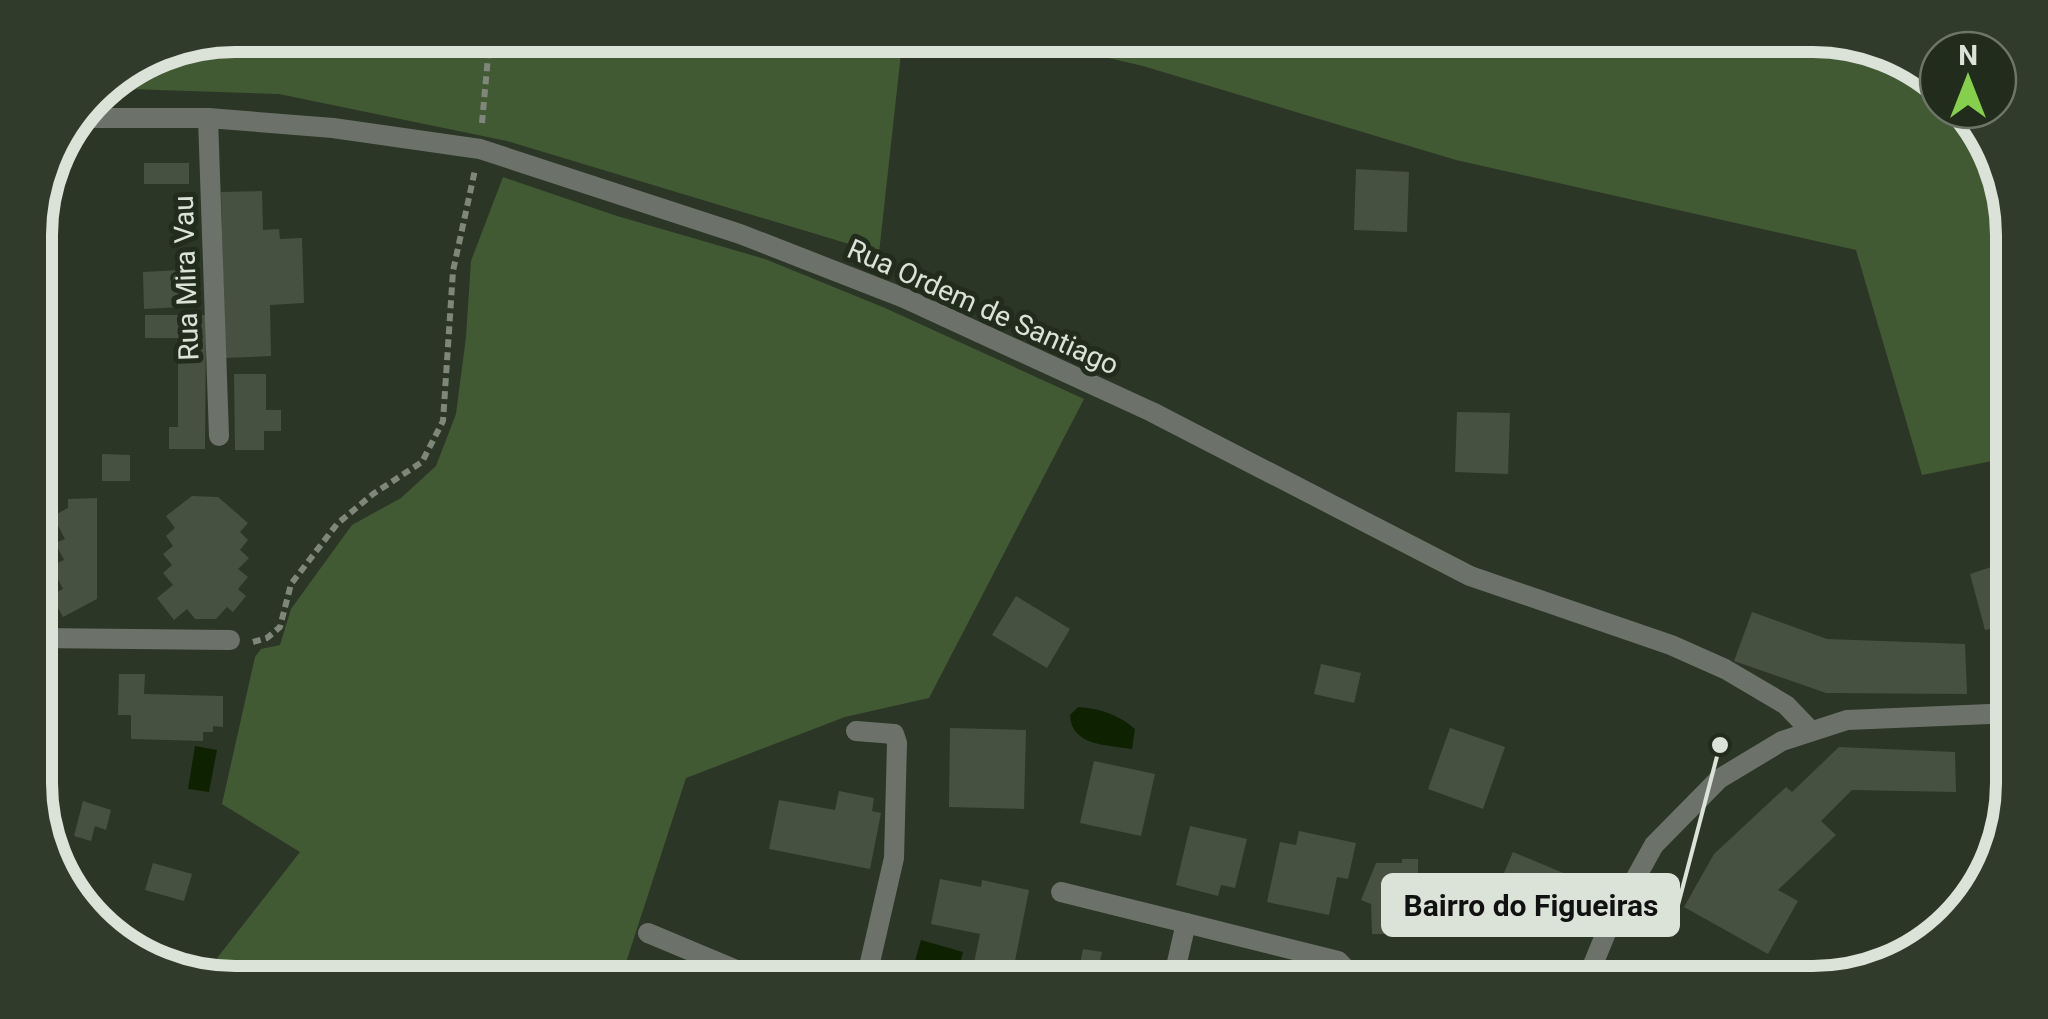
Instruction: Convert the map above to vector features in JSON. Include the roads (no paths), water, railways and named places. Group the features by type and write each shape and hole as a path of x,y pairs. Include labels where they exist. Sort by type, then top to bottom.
{"street":[{"name":"Rua Ordem de Santiago","path":"95,118 208,118 333,128 480,149 740,234 904,298 1152,412 1470,576 1724,668 1786,705 1809,729"},
{"name":"Rua Mira Vau","path":"208,118 219,436"},
{"path":"52,638 230,640"},
{"path":"1593,966 1608,928 1654,846 1719,779 1809,729 1868,717 1996,713"},
{"path":"856,731 894,734 897,744 894,858 869,966"},
{"path":"1061,892 1342,966"},
{"path":"1176,966 1186,923"},
{"path":"648,933 727,966"}],"place":[{"name":"Bairro do Figueiras","path":"1720,745"}]}
